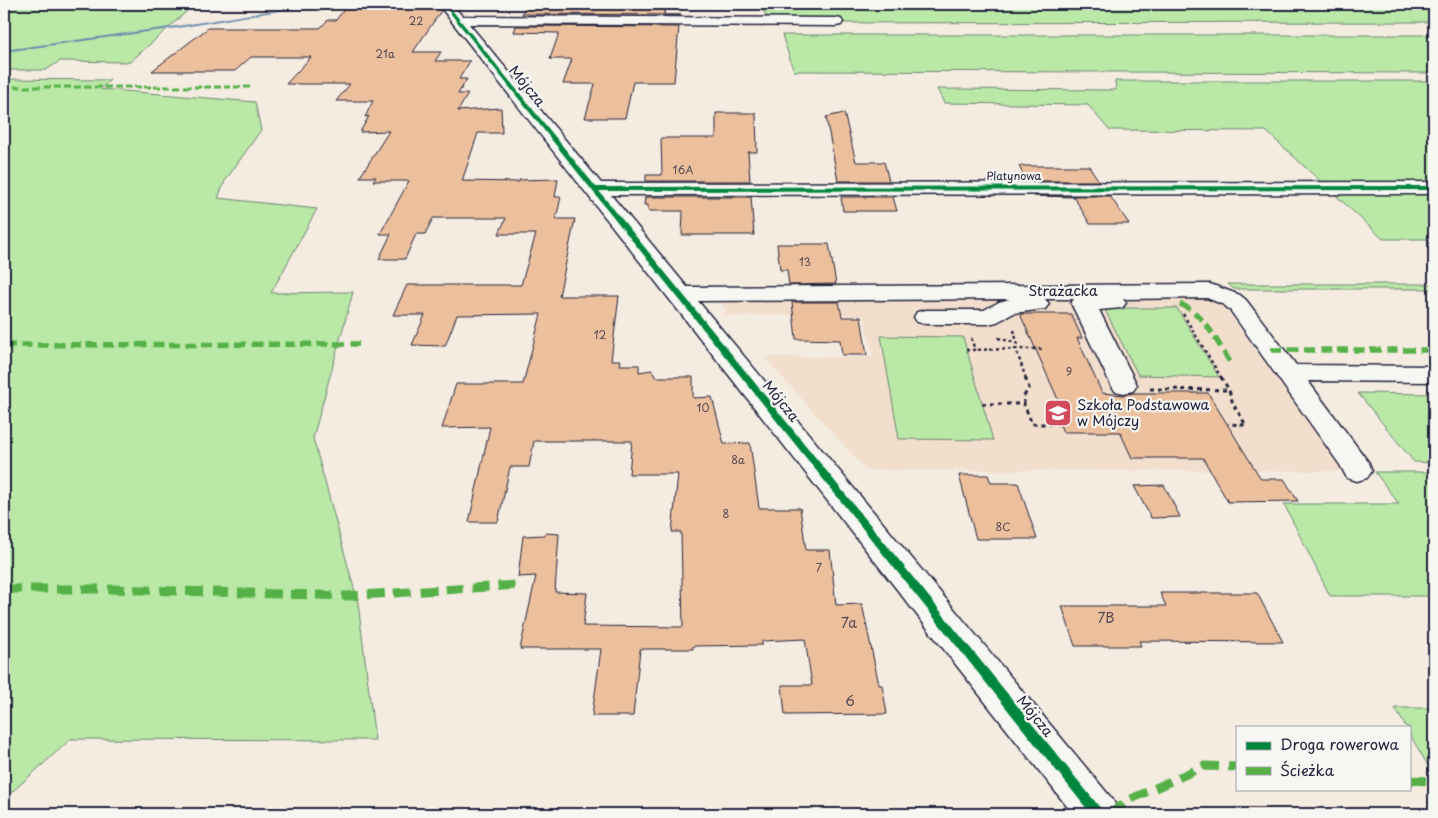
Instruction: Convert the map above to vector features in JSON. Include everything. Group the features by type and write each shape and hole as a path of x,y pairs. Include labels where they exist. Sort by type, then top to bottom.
{"street":[{"path":"451,12 836,22"},
{"name":"Mójcza","path":"451,12 1098,814"},
{"name":"Platynowa","path":"594,189 1434,188"},
{"name":"Strażacka","path":"679,294 1210,291 1232,300 1238,306 1354,463 1357,471"},
{"path":"1083,303 1124,385"},
{"path":"926,317 988,317 1007,307 1022,304 1179,304"},
{"path":"1286,373 1434,374"}],"path":[{"path":"1179,304 1229,390 1233,404 1246,425 1228,424"},
{"path":"988,336 1017,342"},
{"path":"966,350 1016,350 1029,388 1024,396 1024,404 1032,424 1060,424"},
{"path":"1124,385 1126,389 1229,390"},
{"path":"982,404 1024,404"}],"shaded area":[{"name":"Szkoła Podstawowa w Mójczy","path":"714,296 1204,297 1222,303 1343,471 866,470 764,357 874,357 863,316 831,314 721,316 727,310"}],"green space":[{"path":"4,4 195,4 130,62 60,61 46,70 4,70"},
{"path":"757,4 1434,4 1434,22 773,23"},
{"path":"782,35 1434,35 1434,73 794,71"},
{"path":"4,79 110,80 100,89 255,102 261,130 225,181 218,198 317,209 271,293 353,292 313,438 358,603 375,740 71,739 4,799"},
{"path":"1115,81 1434,81 1434,239 1383,239 1266,131 1109,130 1088,105 944,103 937,89 1116,90"},
{"path":"1228,284 1434,284 1434,289 1234,289"},
{"path":"1104,308 1177,308 1219,377 1138,375"},
{"path":"881,336 963,337 993,440 899,439"},
{"path":"1358,393 1434,394 1434,463 1414,462"},
{"path":"1375,472 1434,472 1434,596 1330,596 1284,504 1399,504"},
{"path":"1395,708 1434,708 1434,776 1410,735 1410,726 1405,726"}],"building":[{"path":"386,4 436,4 441,11 413,52 441,52 435,61 470,61 459,79 467,79 458,94 468,94 458,111 501,108 502,133 478,133 462,181 519,182 519,180 558,179 555,197 561,197 556,219 575,219 559,296 619,296 611,360 621,360 620,365 639,365 639,372 652,370 655,377 693,377 693,398 712,397 724,444 750,443 759,508 800,508 806,550 830,550 836,605 862,604 879,685 882,685 887,714 785,715 782,685 812,685 805,639 762,641 762,645 693,646 693,649 640,649 633,716 592,716 601,649 520,649 536,576 518,577 523,536 545,535 545,533 559,534 555,592 587,593 583,626 683,627 681,532 672,532 678,474 629,474 632,441 534,441 529,467 510,467 498,522 469,522 490,427 442,428 456,384 523,384 541,314 457,315 445,346 412,345 425,315 393,315 407,285 521,285 536,234 499,234 506,218 433,218 425,234 416,234 405,259 379,259 391,234 380,234 409,181 373,181 376,177 360,177 389,131 360,132 369,116 365,117 373,101 336,101 350,84 286,84 311,57 251,57 235,71 152,71 208,28 320,28 328,20 336,20 346,7 383,7"},
{"path":"527,4 558,4 556,7 665,8 664,15 522,14"},
{"path":"516,26 679,27 674,82 633,82 625,118 585,118 595,84 563,84 572,59 550,59 559,33 514,32"},
{"path":"716,113 756,113 757,152 748,152 750,181 646,181 646,175 662,175 661,138 716,138"},
{"path":"844,113 856,162 884,162 889,181 838,181 826,117"},
{"path":"1019,166 1089,166 1099,181 1026,181"},
{"path":"1034,196 1110,196 1129,224 1090,224 1074,197"},
{"path":"645,197 751,197 754,235 682,235 683,211 648,211 648,205 644,205"},
{"path":"841,197 893,197 897,211 843,211"},
{"path":"777,244 829,244 836,284 789,285 787,270 780,270"},
{"path":"792,302 839,302 842,317 861,317 867,355 842,355 840,340 796,339"},
{"path":"1020,314 1071,314 1082,338 1077,338 1102,393 1124,395 1133,393 1208,393 1261,479 1284,479 1298,501 1228,502 1203,458 1132,458 1120,432 1063,432 1051,404 1060,404"},
{"path":"959,475 988,475 991,483 1018,483 1037,539 976,539"},
{"path":"1164,485 1180,517 1151,518 1134,486"},
{"path":"1160,593 1257,593 1283,642 1139,641 1141,646 1075,646 1062,606 1166,606"}],"waterway":[{"path":"4,51 184,26 318,4"}],"marked path":[{"path":"4,87 250,87"},
{"path":"1180,304 1188,307 1202,320 1230,362"},
{"path":"4,345 359,344"},
{"path":"1271,350 1434,350"},
{"path":"4,589 109,589 346,596 519,585"},
{"path":"1110,814 1129,800 1204,766 1236,767"},
{"path":"1410,780 1434,781"}],"cycle path":[{"path":"445,4 1098,814"},
{"path":"594,189 1434,188"}],"place":[{"name":"Szkoła Podstawowa w Mójczy","path":"1058,413"}]}
